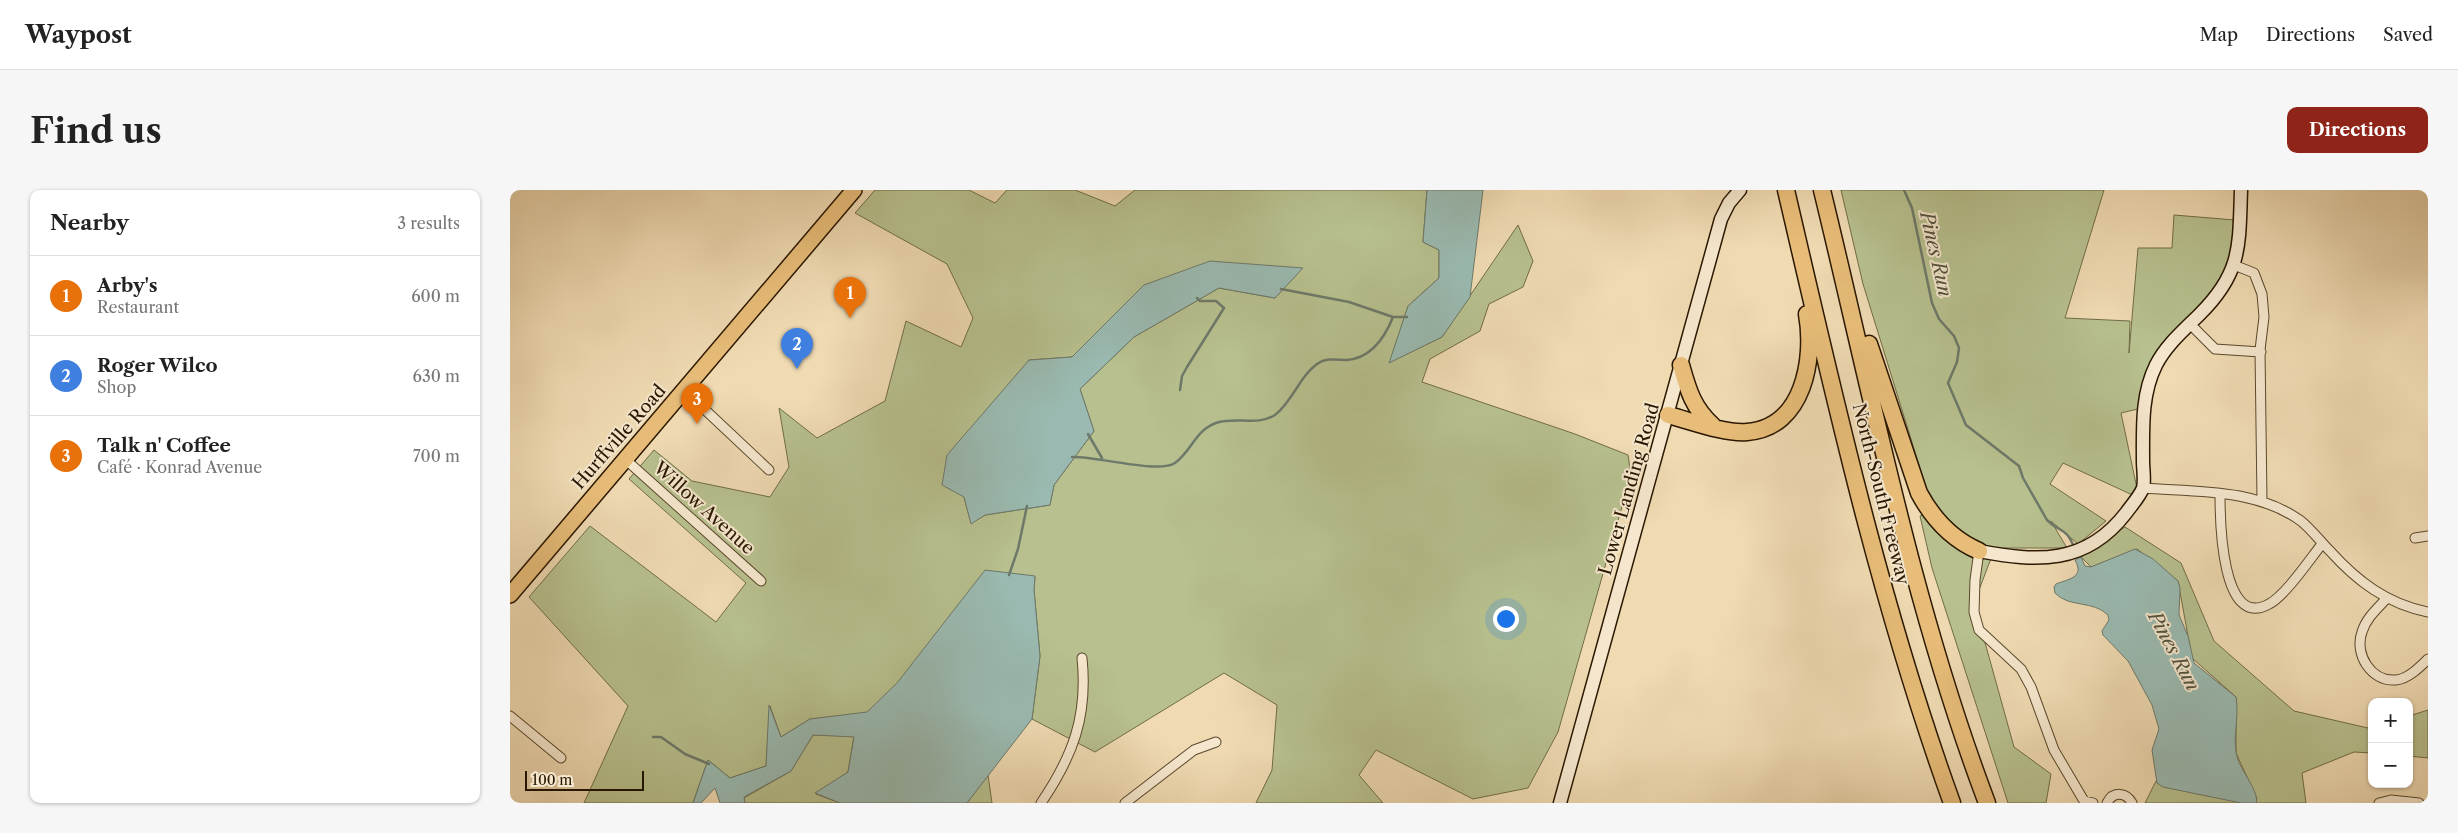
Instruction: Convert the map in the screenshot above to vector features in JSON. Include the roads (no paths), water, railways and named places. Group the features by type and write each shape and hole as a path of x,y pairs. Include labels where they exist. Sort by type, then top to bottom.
{"highway":[{"name":"North-South Freeway","path":"1786,190 1870,538 1930,743 1952,803"},
{"name":"North-South Freeway","path":"1822,190 1911,561 1962,738 1987,803"},
{"path":"1838,254 1860,310 1887,402 1919,493 1932,515 1950,534 1979,552"},
{"path":"1668,415 1736,432 1756,431 1781,418 1796,400 1804,381 1809,355 1809,333 1805,305 1807,277"},
{"path":"1681,365 1692,401 1699,413 1712,426"}],"main road":[{"name":"Hurffville Road","path":"510,595 854,190"},
{"name":"Lower Landing Road","path":"1560,803 1721,219 1729,203 1740,190"},
{"path":"1979,552 2017,558 2044,558 2075,552 2093,544 2116,526 2143,488 2144,417 2148,384 2164,353 2227,283 2238,248 2242,190"}],"street":[{"path":"2234,265 2254,273 2262,294 2264,317 2261,352 2262,501"},
{"path":"2190,324 2215,349 2261,352"},
{"path":"684,390 769,470"},
{"name":"Willow Avenue","path":"625,459 761,581"},
{"path":"2143,488 2250,497 2262,501 2302,521 2351,574 2387,598 2410,608 2428,612"},
{"path":"2220,494 2220,530 2230,584 2234,593 2247,606 2257,608 2270,604 2281,595 2322,544"},
{"path":"2415,538 2428,536"},
{"path":"1979,552 1975,580 1974,612 1979,630 2021,669 2031,687 2054,750 2086,802"},
{"path":"2387,598 2370,616 2360,638 2363,660 2371,673 2383,678 2396,680 2419,668 2428,659"},
{"path":"1041,803 1058,776 1082,718 1085,682 1082,658"},
{"path":"510,716 561,758"},
{"path":"1125,803 1194,750 1216,742"},
{"path":"2107,803 2113,796 2121,794 2129,797 2132,803"},
{"path":"2379,803 2391,800 2418,803"}],"water":[{"path":"1427,190 1483,190 1470,297 1442,337 1389,363 1408,306 1439,278 1439,250 1423,242"},
{"path":"1210,261 1303,268 1275,298 1219,288 1134,337 1080,389 1094,431 1054,485 1050,505 985,515 971,524 964,497 942,485 947,455 1029,360 1072,357 1144,285"},
{"path":"2135,549 2153,559 2178,581 2180,588 2179,615 2188,636 2194,663 2236,697 2236,752 2240,765 2257,799 2256,803 2241,803 2163,787 2157,783 2152,750 2159,729 2152,705 2128,661 2103,635 2102,631 2109,620 2108,615 2095,607 2067,601 2055,593 2054,587 2056,584 2070,579 2077,574 2078,566 2075,560 2081,557 2085,566 2091,567"},
{"path":"985,570 1035,576 1034,590 1040,656 1032,719 967,803 840,803 815,793 848,772 854,737 813,735 791,771 744,797 745,803 720,803 715,788 701,803 693,803 708,760 730,778 766,766 769,705 781,737 810,719 867,712 897,683"}],"waterway":[{"name":"Pines Run","path":"1904,190 1912,208 1932,303 1939,319 1954,336 1959,348 1957,362 1948,383 1966,425 2019,466 2023,478 2047,520 2065,533 2074,547"},
{"path":"1281,289 1349,302 1393,317 1407,317"},
{"path":"1180,390 1182,376 1224,308 1216,301 1200,301 1197,298"},
{"path":"1072,457 1155,467 1175,463 1199,434 1211,425 1233,420 1262,420 1275,415 1287,403 1305,375 1317,364 1328,360 1347,360 1364,355 1382,339 1393,317"},
{"path":"1088,434 1102,458"},
{"path":"1009,575 1018,549 1027,506"},
{"path":"653,737 661,737 685,754 709,764"}],"place":[{"name":"Arby's","path":"850,318"},
{"name":"Roger Wilco","path":"797,369"},
{"name":"Talk n' Coffee","path":"697,424"}]}
